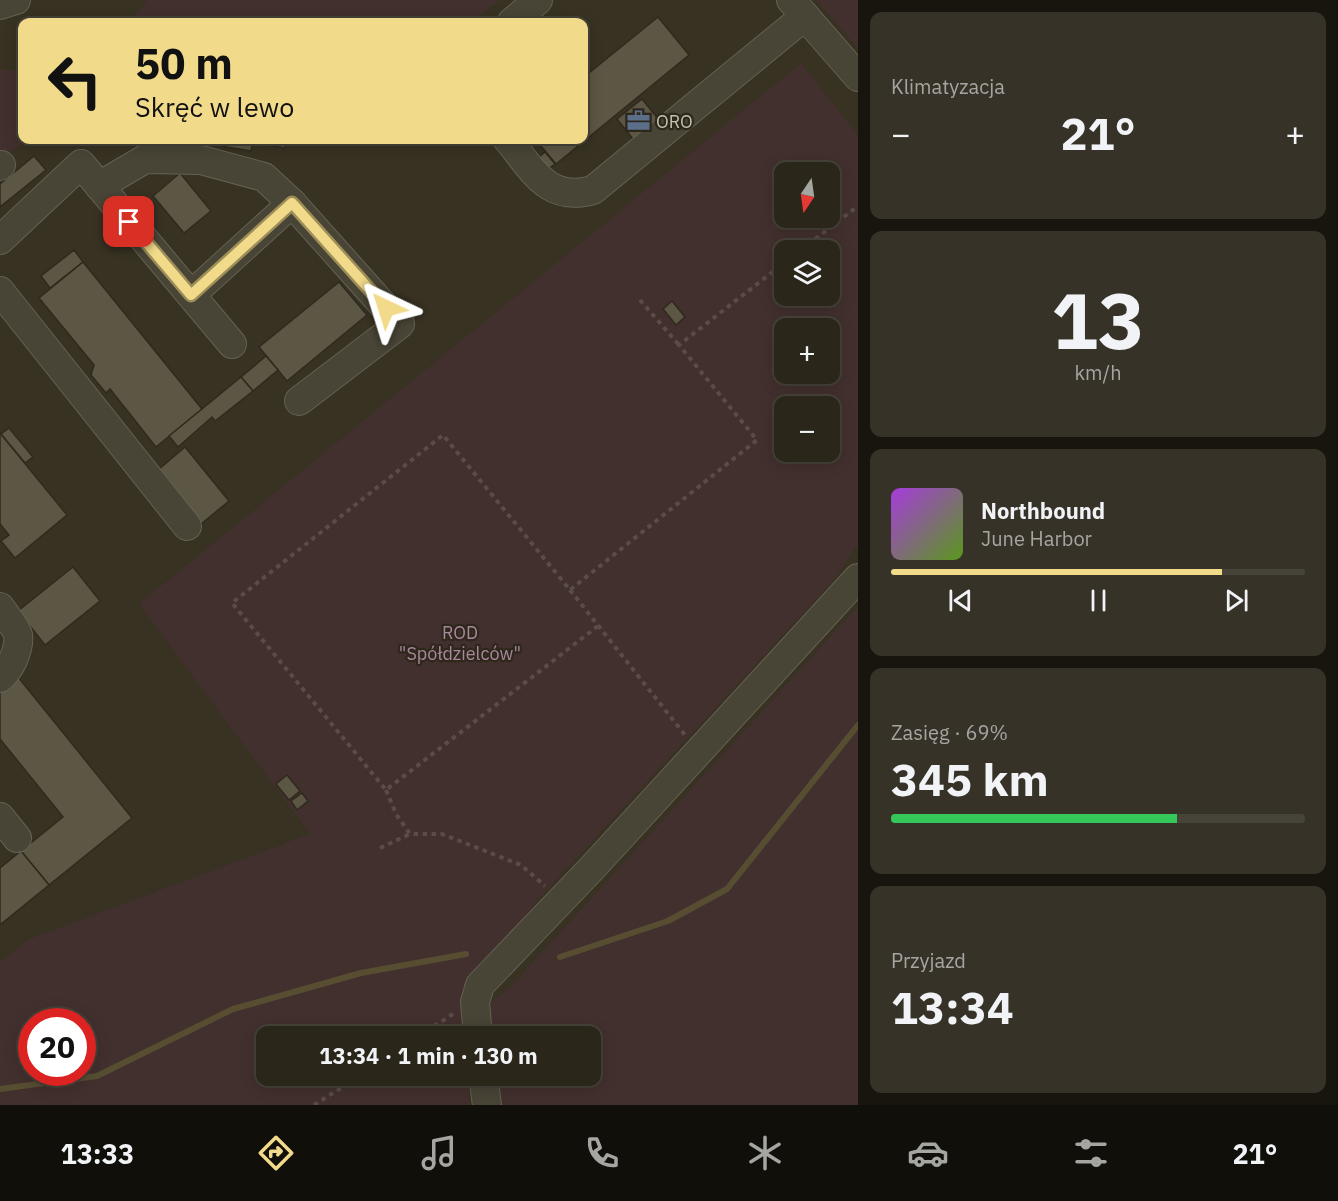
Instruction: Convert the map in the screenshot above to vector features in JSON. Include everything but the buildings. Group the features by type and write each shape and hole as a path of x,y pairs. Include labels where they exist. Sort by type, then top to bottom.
{"street":[{"path":"0,5 16,0"},
{"path":"517,18 538,0"},
{"path":"510,144 543,182 558,192 577,195 593,190 798,8 858,77"},
{"path":"99,186 145,159 201,160 264,177 292,203 400,324 299,401"},
{"path":"0,240 81,165 232,344"},
{"path":"191,295 292,203"},
{"path":"0,291 187,526"},
{"path":"477,1026 475,1002 480,985 593,867 858,578"},
{"path":"0,607 18,635 16,653 0,678"},
{"path":"484,1086 487,1105"}],"path":[{"path":"814,240 858,206"},
{"path":"678,345 774,271"},
{"path":"570,590 757,440 640,300"},
{"path":"411,834 396,814 386,790 232,603 443,435 688,738"},
{"path":"386,790 598,626"},
{"path":"380,849 411,834 442,834 521,865 549,889"},
{"path":"436,1026 475,1002"},
{"path":"314,1105 344,1086"}],"green space":[{"path":"148,0 500,0 477,18 132,18"},
{"path":"816,0 858,0 858,48"},
{"name":"ROD \"Spółdzielców\"","path":"801,63 858,135 858,547 832,582 535,903 467,981 465,1026 256,1026 256,1086 469,1086 470,1105 0,1105 0,962 27,940 310,834 139,604"},
{"path":"0,68 18,72 18,144 22,144 0,159"},
{"path":"858,606 858,1105 502,1105 499,1086 601,1086 601,1026 492,1026 490,1003 511,986"}],"waterway":[{"path":"560,957 668,921 727,889 858,725"},
{"path":"0,1089 97,1076 233,1009 361,973 466,954"}],"place":[{"name":"ORO","path":"638,121"}],"route":[{"path":"129,222 191,295 292,203 386,308"}]}
